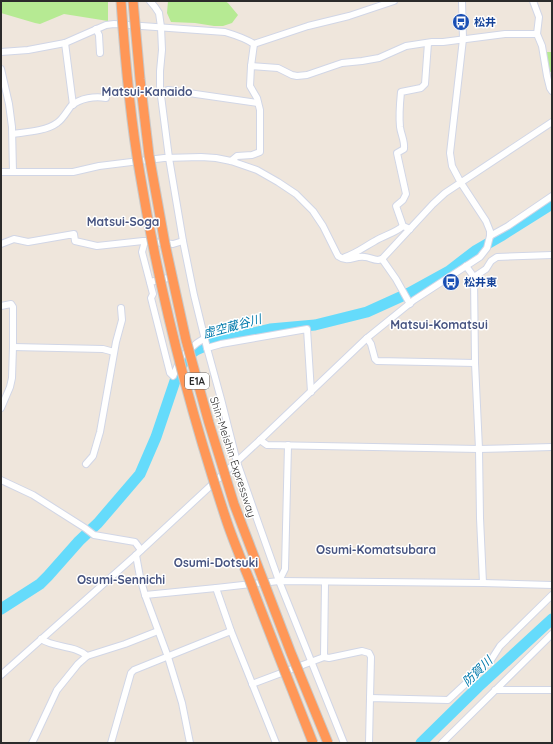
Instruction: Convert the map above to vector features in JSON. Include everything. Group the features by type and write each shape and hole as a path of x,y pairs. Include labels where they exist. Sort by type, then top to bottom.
{"highway":[{"name":"E1A","path":"121,1 129,91 140,173 155,258 177,354 200,437 226,517 313,743"},
{"name":"Shin-Meishin Expressway","path":"134,1 140,78 149,154 165,244 186,340 209,423 234,504 328,743"}],"street":[{"path":"150,1 159,13 162,50 160,88 169,158 183,241 204,338 222,399 237,462 279,581 344,743"},
{"path":"254,44 308,26 349,16 374,4 394,1"},
{"path":"1,675 139,553 312,392 367,338 414,300 480,257 487,248 490,231 486,221 461,183 452,166 450,153 463,39 462,1"},
{"path":"533,1 539,17 537,34 542,46 547,76 552,91"},
{"path":"1,52 28,50 65,43 106,25 114,24 225,32 234,34 254,44"},
{"path":"96,29 99,35 100,53"},
{"path":"250,66 278,68 292,75 306,75 342,63 379,58 406,46 505,34 537,34"},
{"path":"65,43 73,104"},
{"path":"406,227 396,206 403,200 406,194 397,153 404,149 400,127 401,92 421,88 425,84 428,43"},
{"path":"231,161 237,156 252,155 260,152 260,110 257,98 250,86 250,66 254,44"},
{"path":"1,69 9,104 13,134 13,172"},
{"path":"168,90 258,103"},
{"path":"13,134 43,129 58,122 73,104 84,99 97,97 106,98"},
{"path":"1,105 9,104"},
{"path":"1,172 73,172 99,166 169,158 201,157 231,161 257,170 296,194 313,211 320,221 338,256 345,260 365,257 378,260 382,259 406,227 445,194 552,122"},
{"path":"489,238 552,196"},
{"path":"341,258 357,253 376,240 406,227"},
{"path":"1,244 14,239 28,242 74,234 75,241 98,246 145,241 173,244 183,241"},
{"path":"145,241 142,252 153,294 151,298 170,373 173,376 182,356 204,338"},
{"path":"474,276 486,269 491,261 497,257 552,255"},
{"path":"382,259 393,274 410,304"},
{"path":"466,266 474,276 475,363 483,583"},
{"path":"150,282 168,278"},
{"path":"1,306 11,304 14,307 12,378 10,387 1,408"},
{"path":"86,464 93,456 100,432 114,352 122,320 121,308"},
{"path":"207,348 221,344 306,329 312,392"},
{"path":"367,338 372,344 374,359 378,362 475,363"},
{"path":"13,347 103,349 114,352"},
{"path":"260,440 267,445 479,449 552,447"},
{"path":"279,581 286,568 288,445"},
{"path":"1,480 33,495 94,535 135,542 139,553 140,577 168,657 182,703 190,743"},
{"path":"145,594 279,581 552,585"},
{"path":"324,657 325,582"},
{"path":"216,588 231,631 276,743"},
{"path":"370,698 448,700 491,660 500,646 552,595"},
{"path":"111,743 131,673 134,670 231,631"},
{"path":"32,743 57,690 78,664 87,656 158,632"},
{"path":"442,743 552,634"},
{"path":"41,639 46,642 84,653 87,656"},
{"path":"252,684 324,657 329,658 362,652 369,653 371,658 369,743"},
{"path":"495,690 552,690"}],"green space":[{"path":"1,1 108,1 108,21 64,14 40,24 1,13"},
{"path":"168,1 225,1 238,15 232,23 223,26 171,22 167,13"},
{"path":"545,52 552,52 552,72 549,72"}],"waterway":[{"name":"虚空蔵谷川","path":"1,609 40,584 79,541 98,523 140,474 156,437 177,375 186,357 196,350 212,343 270,329 315,325 367,312 409,293 449,271 475,251 552,204"},
{"name":"防賀川","path":"421,743 478,687 552,619"}],"place":[{"name":"松井","path":"461,22"},
{"name":"松井東","path":"451,282"}],"district":[{"name":"Matsui-Kanaido","path":"147,91"},
{"name":"Matsui-Soga","path":"123,221"},
{"name":"Matsui-Komatsui","path":"439,324"},
{"name":"Osumi-Komatsubara","path":"376,549"},
{"name":"Osumi-Dotsuki","path":"216,562"},
{"name":"Osumi-Sennichi","path":"121,579"}]}
